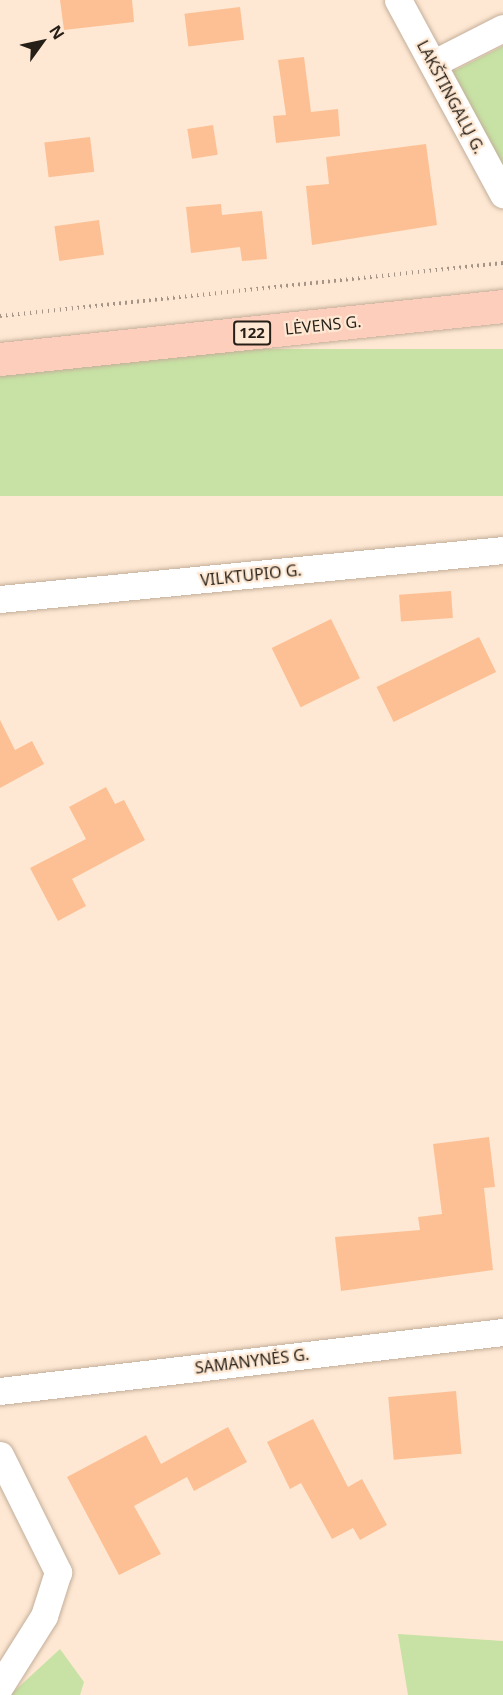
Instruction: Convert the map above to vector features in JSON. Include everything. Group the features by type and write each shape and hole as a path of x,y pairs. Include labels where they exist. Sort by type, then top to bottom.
{"main road":[{"name":"LĖVENS G.","path":"0,359 503,306"}],"street":[{"name":"LAKŠTINGALŲ G.","path":"398,0 503,194"},
{"path":"434,63 503,28"},
{"name":"VILKTUPIO G.","path":"0,599 503,550"},
{"name":"SAMANYNĖS G.","path":"0,1391 503,1332"},
{"path":"0,1455 58,1572 44,1616 0,1686"}],"path":[{"path":"0,316 503,263"}],"green space":[{"path":"503,46 503,194 442,77"},
{"path":"0,349 503,349 503,496 0,496"},
{"path":"398,1634 503,1641 503,1695 408,1695"},
{"path":"60,1649 84,1682 80,1695 10,1695"}],"building":[{"path":"60,0 132,0 134,22 64,30"},
{"path":"240,7 244,40 188,47 184,14"},
{"path":"304,57 311,112 338,109 340,136 276,143 273,116 286,115 278,60"},
{"path":"213,125 218,155 192,159 187,129"},
{"path":"90,137 94,172 49,177 44,143"},
{"path":"426,144 437,225 312,245 306,186 329,184 326,157"},
{"path":"221,204 222,215 262,211 267,259 242,261 240,247 191,253 186,207"},
{"path":"99,220 104,255 59,261 54,226"},
{"path":"451,591 453,618 401,622 399,595"},
{"path":"331,619 360,678 301,707 272,648"},
{"path":"479,637 496,672 394,722 377,687"},
{"path":"0,720 15,750 32,741 44,764 0,788"},
{"path":"106,787 115,804 124,800 145,840 72,879 86,906 58,921 30,868 86,839 69,807"},
{"path":"489,1137 495,1187 484,1188 493,1270 341,1291 335,1237 420,1230 418,1217 442,1214 433,1144"},
{"path":"456,1391 461,1454 394,1460 388,1397"},
{"path":"313,1419 348,1487 362,1479 387,1525 360,1540 353,1528 332,1539 301,1483 290,1489 267,1442"},
{"path":"228,1427 247,1462 194,1491 187,1477 134,1506 161,1554 119,1575 67,1477 146,1435 161,1464"}]}
